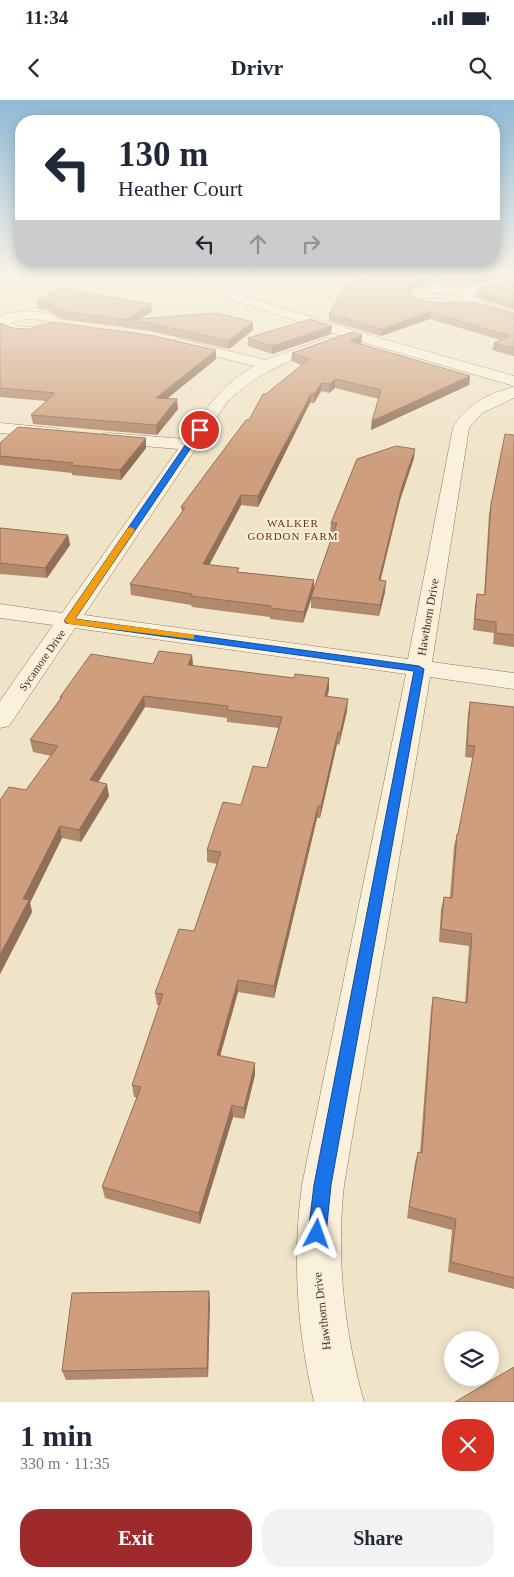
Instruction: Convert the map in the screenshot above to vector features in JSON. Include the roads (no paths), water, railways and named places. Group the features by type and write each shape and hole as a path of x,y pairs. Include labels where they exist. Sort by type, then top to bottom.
{"street":[{"name":"Sycamore Drive","path":"0,720 226,394 241,380 265,364 342,337"},
{"path":"360,337 514,381"},
{"path":"168,341 265,364"},
{"name":"Hawthorn Drive","path":"339,1402 321,1327 317,1260 318,1217 419,669 461,428 466,418 476,410 514,392"},
{"path":"0,428 67,434"},
{"path":"96,436 189,445"},
{"path":"0,611 514,681"}],"district":[{"name":"WALKER GORDON FARM","path":"293,529"}]}
